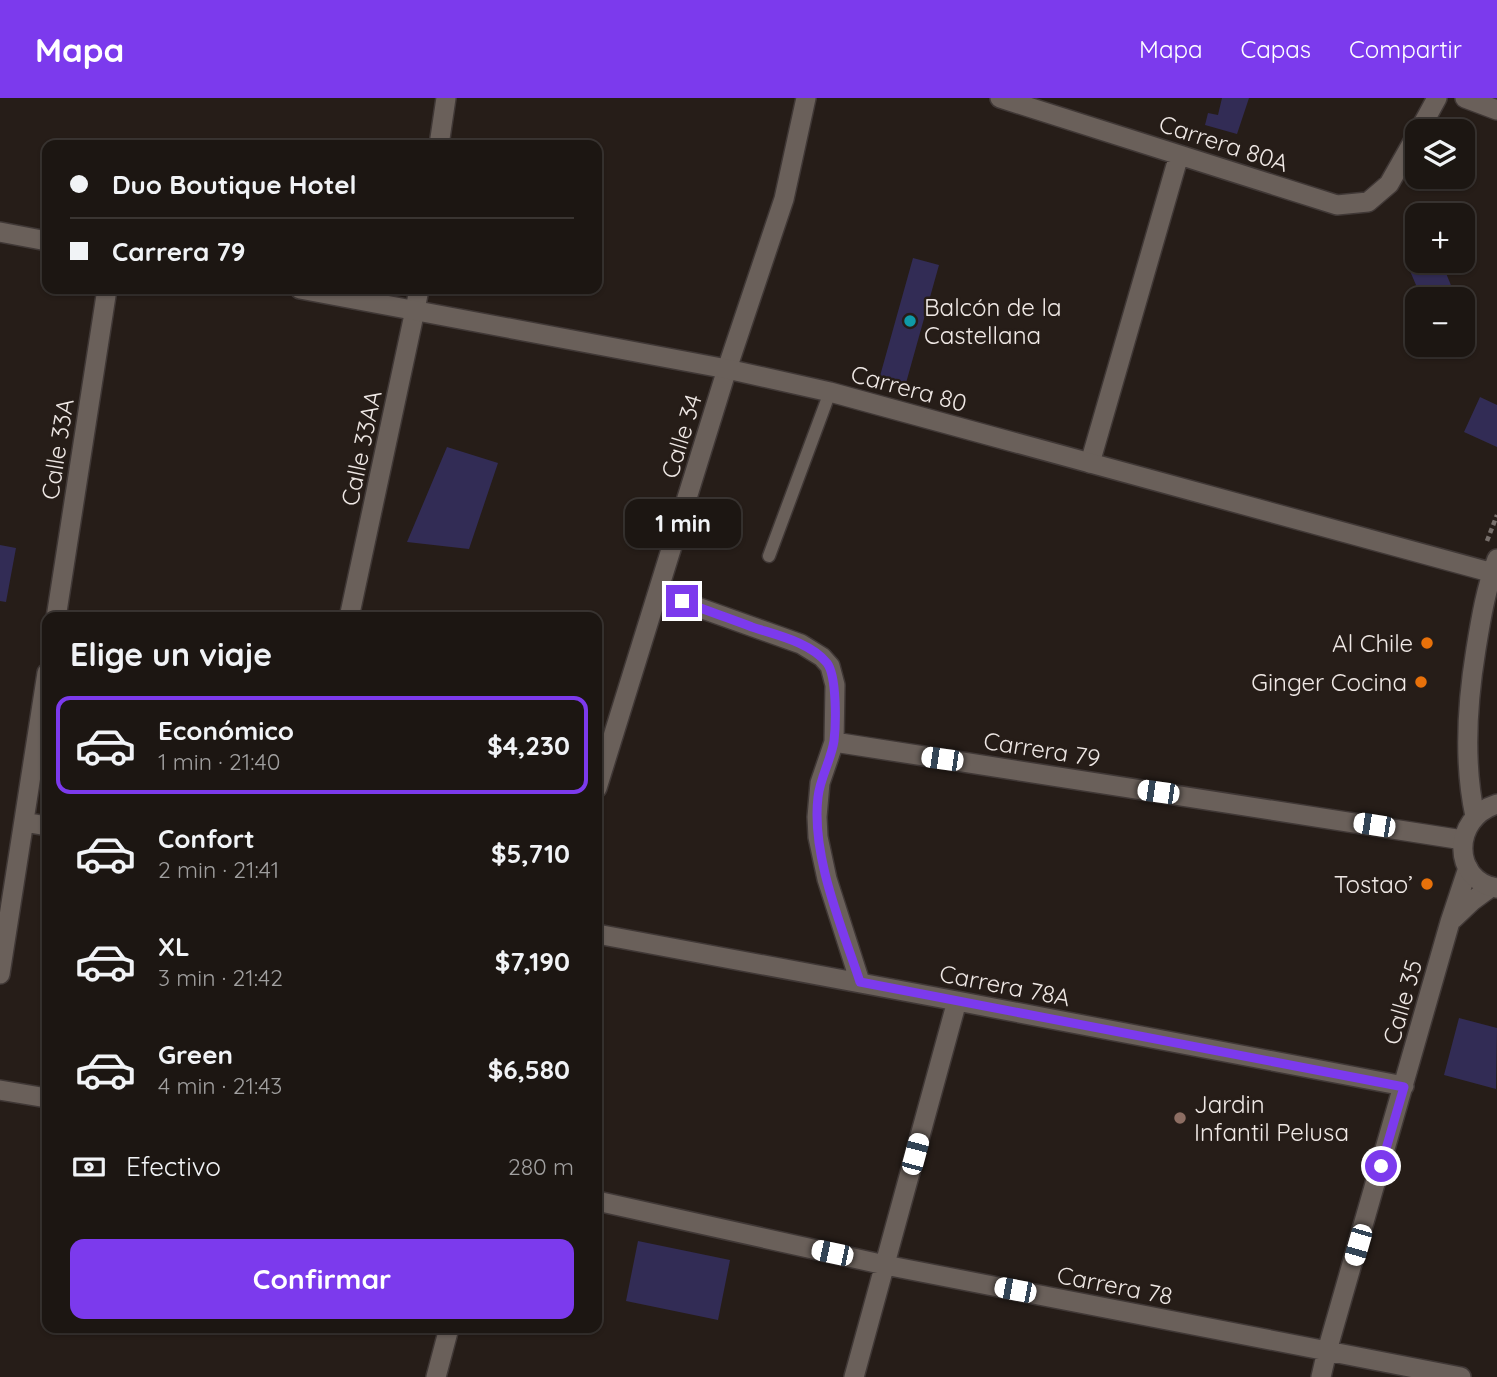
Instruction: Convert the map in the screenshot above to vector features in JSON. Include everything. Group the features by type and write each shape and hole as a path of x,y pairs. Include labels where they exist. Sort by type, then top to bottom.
{"street":[{"path":"440,140 446,98"},
{"name":"Calle 34","path":"602,772 727,369 784,199 806,98"},
{"path":"1425,119 1437,98"},
{"path":"1465,98 1497,110"},
{"name":"Carrera 80A","path":"1009,99 1337,205 1368,202 1390,184 1405,156"},
{"path":"1090,463 1179,155"},
{"path":"0,232 42,240"},
{"name":"Calle 33A","path":"57,612 106,294"},
{"name":"Carrera 80","path":"327,294 727,369 830,392 1495,569"},
{"name":"Calle 33AA","path":"350,612 418,294"},
{"path":"1475,816 1470,792 1468,717 1481,613 1495,569"},
{"path":"658,593 801,644 822,657 830,666 835,685 834,742 820,783 818,837 827,879 860,982"},
{"path":"0,974 42,705"},
{"name":"Carrera 79","path":"834,742 1463,839"},
{"path":"1450,922 1472,901 1494,888 1475,877 1468,869 1462,850 1467,827 1475,816 1487,807 1497,804"},
{"path":"24,822 42,825"},
{"name":"Calle 35","path":"1321,1377 1450,922 1468,869"},
{"name":"Carrera 78A","path":"602,935 1404,1087"},
{"path":"854,1377 957,1001"},
{"path":"0,1090 42,1097"},
{"name":"Carrera 78","path":"602,1202 884,1265 1461,1377"},
{"path":"436,1377 448,1333"}],"lane":[{"path":"769,556 830,392"}],"building":[{"path":"1222,98 1249,98 1237,134 1205,125 1208,113 1218,115"},
{"name":"Balcón de la Castellana","path":"913,258 939,265 906,383 880,376"},
{"path":"1411,273 1446,273 1452,287 1417,287"},
{"path":"1480,397 1497,405 1497,447 1464,432"},
{"path":"447,447 498,463 469,549 407,542"},
{"path":"0,545 16,548 6,602 0,601"},
{"path":"1459,1018 1497,1028 1496,1089 1444,1075"},
{"path":"638,1241 730,1260 718,1320 626,1301"}],"place":[{"name":"Balcón de la Castellana","path":"910,321"},
{"name":"Al Chile","path":"1427,643"},
{"name":"Ginger Cocina","path":"1421,682"},
{"name":"Tostao’","path":"1427,884"},
{"name":"Jardin Infantil Pelusa","path":"1180,1118"}],"route":[{"path":"682,601 801,644 822,657 830,666 835,685 834,742 820,783 818,837 822,863 860,982 1404,1087 1381,1166"}]}
